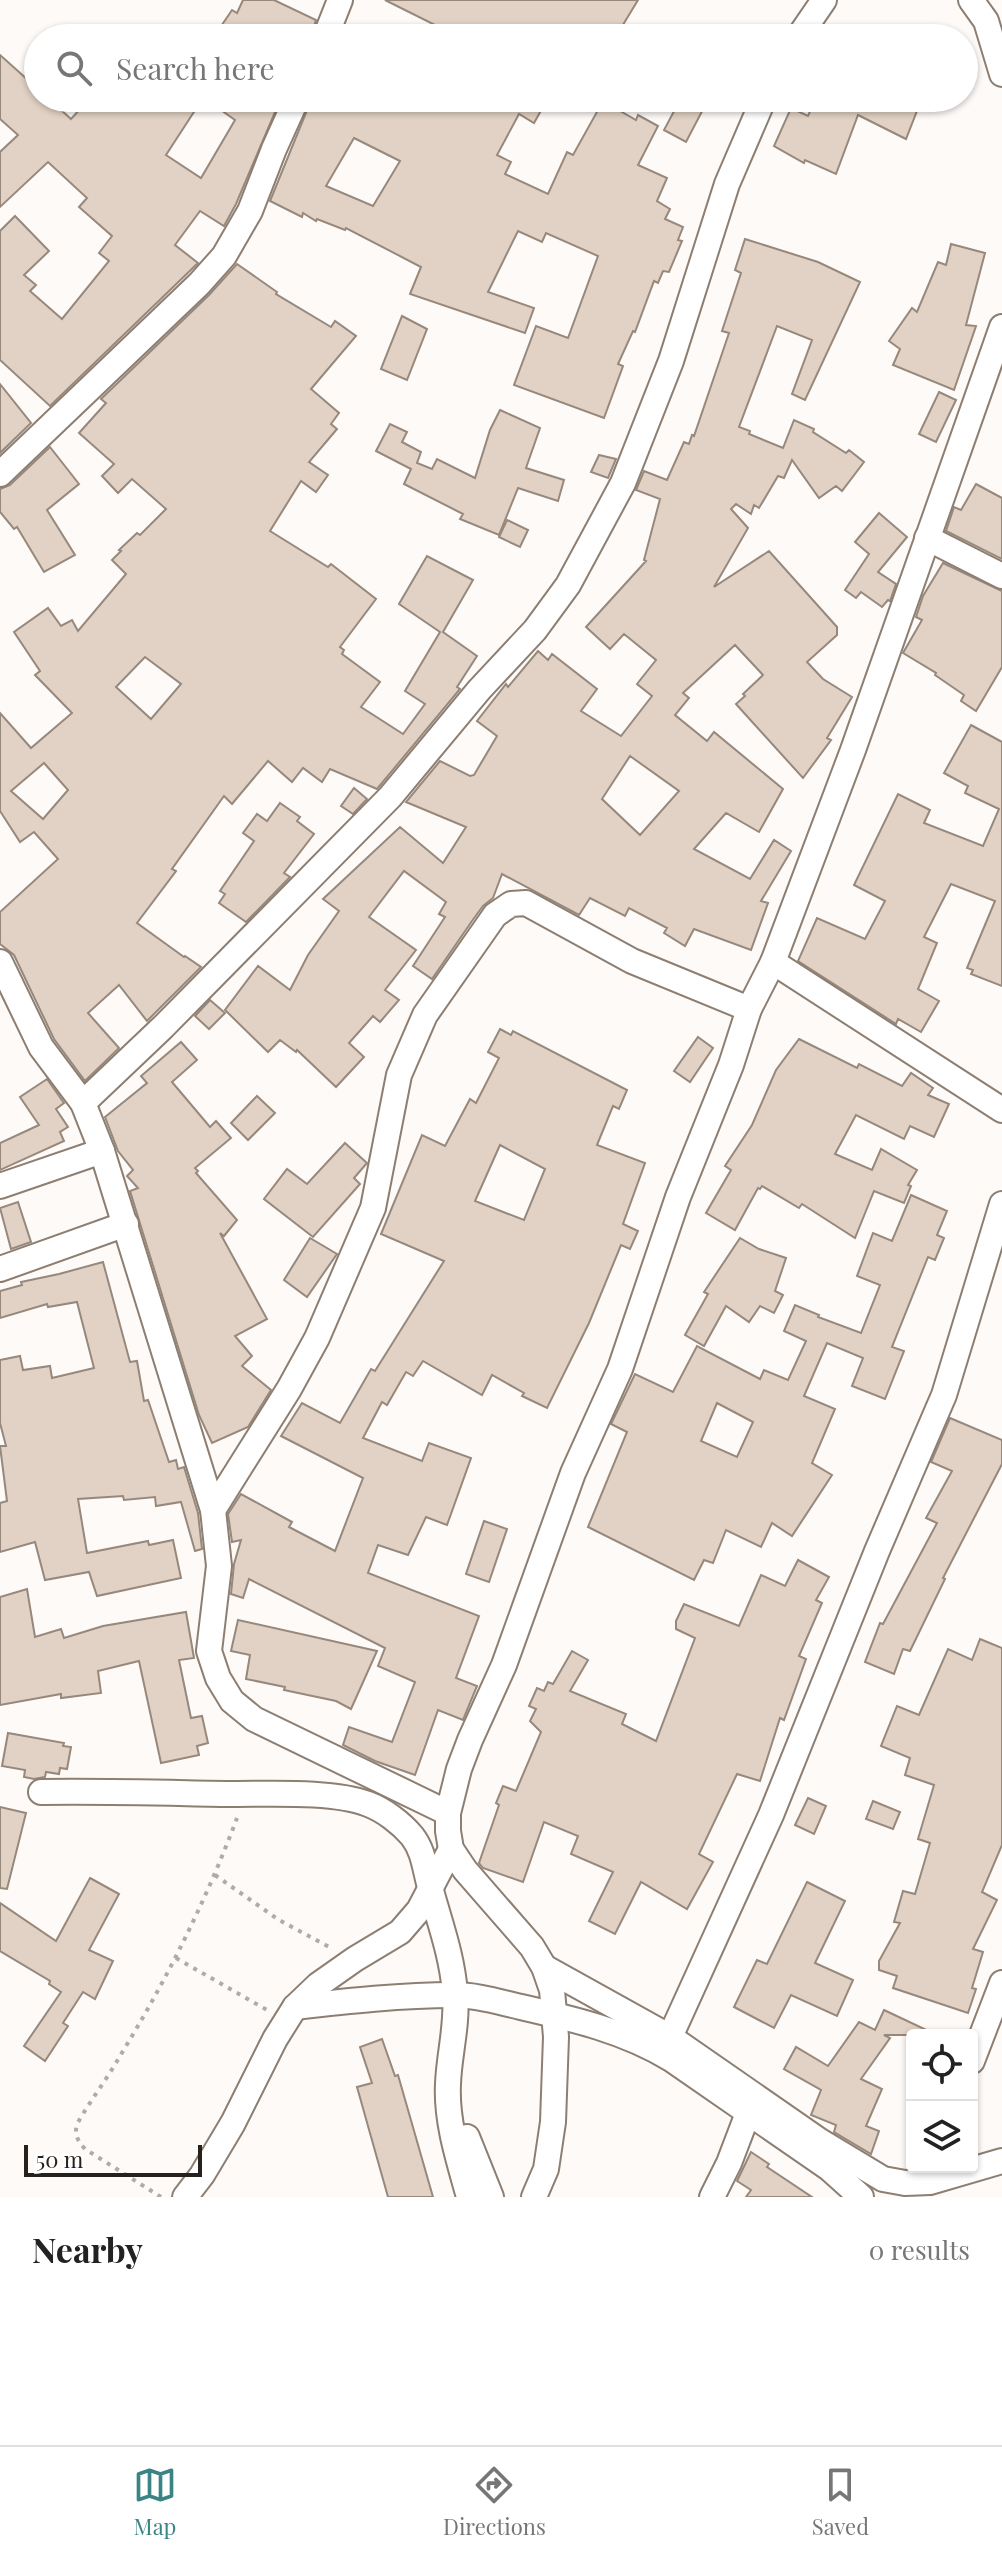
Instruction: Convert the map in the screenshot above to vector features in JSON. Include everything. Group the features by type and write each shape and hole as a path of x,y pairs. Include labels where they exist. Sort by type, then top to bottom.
{"street":[{"path":"331,24 340,0"},
{"path":"808,24 824,0"},
{"path":"971,0 986,21 1002,74"},
{"path":"0,474 199,284 224,256 250,211 291,112"},
{"path":"83,1103 163,1027 390,797 479,690 535,630 568,585 623,483 671,361 727,184 758,112"},
{"path":"534,2197 546,2169 553,2122 556,2014 552,1990 544,1967 532,1947 465,1870 451,1849 448,1813 459,1769 504,1665 573,1473 620,1369 678,1197 731,1065 749,1009 773,962 853,750 1002,327"},
{"path":"927,538 1002,576"},
{"path":"213,1510 289,1389 317,1338 373,1208 399,1075 425,1015 495,915 511,904 526,903 632,961 749,1009"},
{"path":"0,962 41,1047 83,1103 126,1224 213,1510 219,1566 209,1651 218,1678 232,1701 254,1719 448,1813"},
{"path":"773,962 1002,1110"},
{"path":"0,1186 102,1151"},
{"path":"670,2037 771,1815 872,1563 944,1395 1002,1204"},
{"path":"0,1269 126,1224"},
{"path":"41,1792 292,1794 368,1804 394,1819 413,1837 421,1851 446,1937 456,1995 447,2082 448,2108 469,2197"},
{"path":"185,2197 218,2149 290,2014 318,1985 400,1932 419,1910 451,1849"},
{"path":"544,1967 670,2037 830,2169 857,2195"},
{"path":"978,2045 1002,1983"},
{"path":"290,2014 456,1995 488,1998 556,2014 648,2045 883,2179 905,2183 930,2182 954,2173"},
{"path":"447,2082 491,2197"},
{"path":"712,2197 752,2104"},
{"path":"978,2166 1002,2161"},
{"path":"857,2195 859,2166"}],"path":[{"path":"161,2197 85,2149 77,2140 75,2131 176,1958 215,1875 246,1794"},
{"path":"215,1875 279,1920 355,1959"},
{"path":"176,1958 290,2014"}],"building":[{"path":"243,0 274,0 316,20 315,24 222,24 232,10 237,13"},
{"path":"385,0 638,0 623,24 433,24"},
{"path":"0,55 24,76 24,112 63,112 71,119 77,112 194,112 166,155 201,178 235,120 224,112 275,112 224,226 200,211 175,245 198,263 50,406 0,360 0,231 15,216 49,251 24,275 36,285 30,291 62,319 109,261 99,253 112,236 79,207 87,198 48,162 0,207 0,152 18,135 0,119"},
{"path":"306,112 540,112 534,123 519,114 497,155 511,162 505,174 548,194 567,152 573,155 597,112 622,112 636,120 638,115 658,126 638,165 667,178 657,201 670,209 665,219 683,227 678,240 682,241 669,272 663,271 658,283 654,281 635,332 618,364 623,366 604,418 514,385 536,326 568,338 598,256 546,233 542,242 518,231 488,292 534,308 525,333 410,294 421,267 346,228 316,221 303,213 302,217 270,201","holes":["354,138 400,161 373,206 326,186"]},
{"path":"674,112 702,112 686,142 664,130"},
{"path":"789,112 808,116 810,112 917,112 906,139 858,115 836,174 805,160 804,163 774,146"},
{"path":"745,239 818,262 860,282 805,400 792,394 812,340 777,326 739,427 783,448 794,420 814,429 813,432 846,453 849,450 864,462 842,491 836,486 819,498 792,460 784,478 778,476 759,508 754,505 751,514 736,504 731,509 748,528 714,587 769,551 837,627 837,635 807,662 823,679 852,697 827,738 831,740 803,778 736,704 763,675 735,645 683,693 689,698 675,715 707,741 714,732 783,789 759,832 726,813 694,849 750,879 774,840 791,851 761,901 768,903 751,950 694,929 685,946 664,933 667,928 629,908 625,916 590,898 579,915 502,874 493,898 483,906 432,979 413,966 445,917 439,914 446,902 404,871 369,917 416,950 385,990 399,1000 380,1022 373,1016 349,1043 364,1057 336,1087 297,1050 280,1040 268,1052 225,1010 258,966 290,990 308,955 339,911 323,899 400,827 443,863 466,827 406,802 440,761 470,776 474,775 497,736 477,721 506,684 508,687 538,651 548,660 552,654 597,689 581,711 621,736 652,696 637,684 656,660 624,634 610,649 586,627 646,561 660,499 636,490 644,471 667,480 684,442 689,444 694,436 729,333 722,331 741,273 735,270","holes":["630,756 679,791 640,835 602,799"]},
{"path":"951,244 985,253 966,325 976,326 954,390 893,365 900,349 889,341 912,308 917,312 938,262 946,265"},
{"path":"237,264 276,294 331,327 335,321 356,336 311,389 339,413 331,424 337,429 309,462 328,475 316,492 301,481 270,531 328,567 331,564 376,599 340,647 344,650 342,654 380,682 361,707 403,734 425,704 405,691 440,632 399,604 427,556 473,580 443,632 477,656 457,687 460,689 377,789 330,769 322,782 303,768 292,782 268,761 232,804 224,796 172,869 176,871 137,923 201,967 147,1021 119,985 88,1013 119,1048 85,1081 54,1039 14,955 0,944 0,912 58,859 34,832 20,842 0,811 0,713 31,748 72,713 35,675 40,671 14,632 48,608 61,626 72,620 78,631 126,574 112,560 119,550 137,533 140,535 166,509 132,479 118,493 102,476 114,464 79,433 106,403 101,399","holes":["145,657 181,684 151,719 116,687","44,763 68,790 43,819 11,791"]},
{"path":"402,316 427,329 407,380 381,369"},
{"path":"0,384 31,423 0,453"},
{"path":"939,392 956,400 936,442 919,434"},
{"path":"500,410 540,428 526,468 564,480 558,501 518,488 499,535 460,519 463,514 404,484 411,469 376,451 390,424 407,432 402,442 421,452 417,463 432,469 437,459 475,478 490,430"},
{"path":"50,447 79,484 47,510 75,555 44,572 17,527 14,529 0,512 0,489 10,485"},
{"path":"599,455 616,459 608,478 591,472"},
{"path":"976,484 1002,498 1002,559 946,531 954,507 961,510"},
{"path":"879,513 907,537 878,572 896,584 890,601 882,607 861,592 856,598 845,590 869,554 855,542"},
{"path":"507,520 528,530 520,547 499,537"},
{"path":"943,563 1002,591 1002,667 976,711 961,701 964,695 903,653 922,620 916,617 923,596"},
{"path":"971,725 1002,742 1002,986 971,974 973,970 967,968 995,901 951,884 924,937 937,943 918,989 939,1001 921,1032 898,1019 896,1024 798,961 817,918 865,939 885,901 854,885 898,794 930,810 924,823 983,846 999,809 965,793 968,786 944,773"},
{"path":"354,788 367,799 353,814 341,806"},
{"path":"280,803 300,817 297,821 314,834 284,873 290,877 246,922 219,903 225,894 220,891 254,841 243,833 257,814 267,821"},
{"path":"210,1000 225,1013 209,1029 195,1016"},
{"path":"500,1029 511,1035 513,1031 627,1090 619,1109 613,1106 597,1145 645,1163 623,1224 638,1231 630,1249 621,1245 589,1323 547,1408 522,1396 524,1393 492,1375 482,1395 423,1361 413,1376 406,1372 387,1405 382,1402 363,1438 422,1461 429,1443 471,1458 447,1525 426,1517 408,1555 378,1545 368,1573 479,1616 456,1678 477,1686 463,1720 438,1710 415,1775 375,1761 343,1745 349,1727 392,1742 415,1682 378,1666 385,1648 249,1579 243,1598 231,1594 234,1564 241,1540 232,1542 228,1514 241,1494 292,1522 289,1527 335,1551 363,1478 281,1436 302,1403 340,1423 371,1369 375,1371 444,1261 381,1234 422,1135 445,1146 470,1099 476,1103 499,1058 488,1052","holes":["500,1145 545,1169 524,1220 475,1201"]},
{"path":"698,1037 713,1048 690,1082 674,1071"},
{"path":"799,1039 902,1086 911,1073 933,1088 928,1095 949,1104 934,1137 910,1126 904,1139 856,1115 835,1154 872,1170 881,1149 917,1170 908,1185 911,1186 904,1203 874,1191 855,1238 802,1204 799,1208 762,1186 735,1230 706,1213 731,1170 725,1166 752,1125 776,1070"},
{"path":"181,1042 197,1060 172,1082 210,1127 216,1121 231,1138 195,1168 196,1173 237,1220 224,1236 220,1233 267,1319 235,1336 252,1356 242,1366 271,1390 248,1427 212,1443 199,1415 130,1191 138,1188 127,1176 133,1170 118,1151 105,1117 147,1083 141,1076"},
{"path":"47,1079 64,1103 56,1109 68,1127 60,1132 64,1141 0,1170 0,1143 39,1125 20,1097"},
{"path":"257,1096 275,1113 248,1140 231,1123"},
{"path":"345,1143 367,1163 354,1178 360,1184 313,1237 264,1199 287,1169 307,1184"},
{"path":"911,1195 947,1211 937,1235 944,1238 935,1260 928,1257 892,1347 904,1351 885,1399 852,1386 863,1358 827,1343 804,1396 835,1409 812,1463 832,1475 792,1536 772,1523 761,1547 726,1530 713,1563 704,1560 694,1580 588,1527 627,1432 611,1424 635,1374 673,1392 697,1346 760,1379 764,1370 788,1380 806,1341 784,1331 795,1305 861,1333 880,1285 857,1276 873,1233 892,1241","holes":["717,1403 753,1422 737,1457 701,1441"]},
{"path":"18,1202 31,1242 11,1249 0,1208"},
{"path":"310,1238 337,1254 307,1297 284,1280"},
{"path":"740,1238 759,1249 786,1258 775,1291 783,1295 774,1313 760,1306 749,1322 726,1306 704,1346 685,1335 708,1294 704,1292"},
{"path":"103,1262 130,1362 137,1361 144,1401 148,1400 169,1462 176,1460 178,1469 184,1467 198,1513 202,1549 195,1551 181,1502 156,1506 155,1497 78,1499 87,1553 148,1541 149,1545 173,1540 181,1578 97,1596 89,1572 45,1580 35,1542 0,1552 0,1503 7,1501 0,1446 6,1446 0,1423 0,1360 20,1356 23,1370 50,1366 52,1378 94,1368 77,1302 48,1307 47,1304 0,1318 0,1291 22,1285 21,1282"},
{"path":"950,1418 1002,1440 1002,1464 943,1578 910,1651 903,1649 894,1674 865,1662 880,1623 883,1624 937,1523 926,1518 952,1471 931,1462"},
{"path":"484,1521 507,1529 489,1582 466,1574"},
{"path":"798,1560 829,1577 816,1600 822,1603 799,1656 806,1659 784,1720 780,1718 760,1781 737,1774 699,1854 713,1862 687,1909 641,1882 615,1934 589,1921 613,1872 571,1854 578,1836 544,1822 523,1882 483,1868 479,1863 503,1786 516,1791 541,1732 530,1721 536,1709 529,1706 537,1688 544,1691 548,1682 553,1684 572,1651 588,1660 570,1691 626,1714 622,1724 656,1741 695,1638 676,1629 676,1621 684,1604 739,1626 761,1575 785,1586"},
{"path":"27,1589 35,1637 61,1629 64,1638 103,1626 186,1612 194,1658 179,1660 191,1718 202,1716 208,1743 197,1746 199,1755 161,1763 139,1661 98,1671 101,1693 61,1698 61,1694 0,1705 0,1597"},
{"path":"238,1620 377,1651 351,1709 336,1701 246,1679 250,1655 231,1651"},
{"path":"980,1639 1002,1648 1002,1845 982,1892 997,1900 973,1949 983,1952 968,2013 893,1988 897,1976 879,1970 879,1961 900,1923 894,1922 903,1891 915,1894 930,1843 918,1839 934,1785 905,1775 910,1758 881,1746 897,1706 919,1715 948,1649 972,1660"},
{"path":"8,1733 71,1747 67,1769 60,1768 59,1774 46,1772 45,1777 34,1779 24,1777 25,1770 2,1766"},
{"path":"808,1798 826,1806 814,1834 795,1825"},
{"path":"873,1801 900,1812 893,1829 866,1819"},
{"path":"0,1807 26,1813 7,1889 0,1888"},
{"path":"90,1878 119,1894 89,1950 113,1961 95,1999 83,1992 63,2023 68,2026 45,2061 24,2046 61,1992 49,1984 50,1981 0,1951 0,1903 56,1941"},
{"path":"807,1882 845,1901 815,1963 853,1980 837,2016 791,1995 774,2028 734,2007 757,1960 767,1964"},
{"path":"884,2010 924,2029 906,2029 906,2035 884,2035 890,2038 861,2079 882,2089 866,2126 879,2131 871,2154 834,2132 836,2125 811,2115 821,2090 784,2069 796,2047 828,2066 859,2022 875,2030"},
{"path":"382,2039 395,2076 398,2075 433,2197 388,2197 357,2087 372,2083 360,2047"},
{"path":"751,2152 769,2164 767,2167 812,2197 746,2197 751,2190 737,2181"}]}
